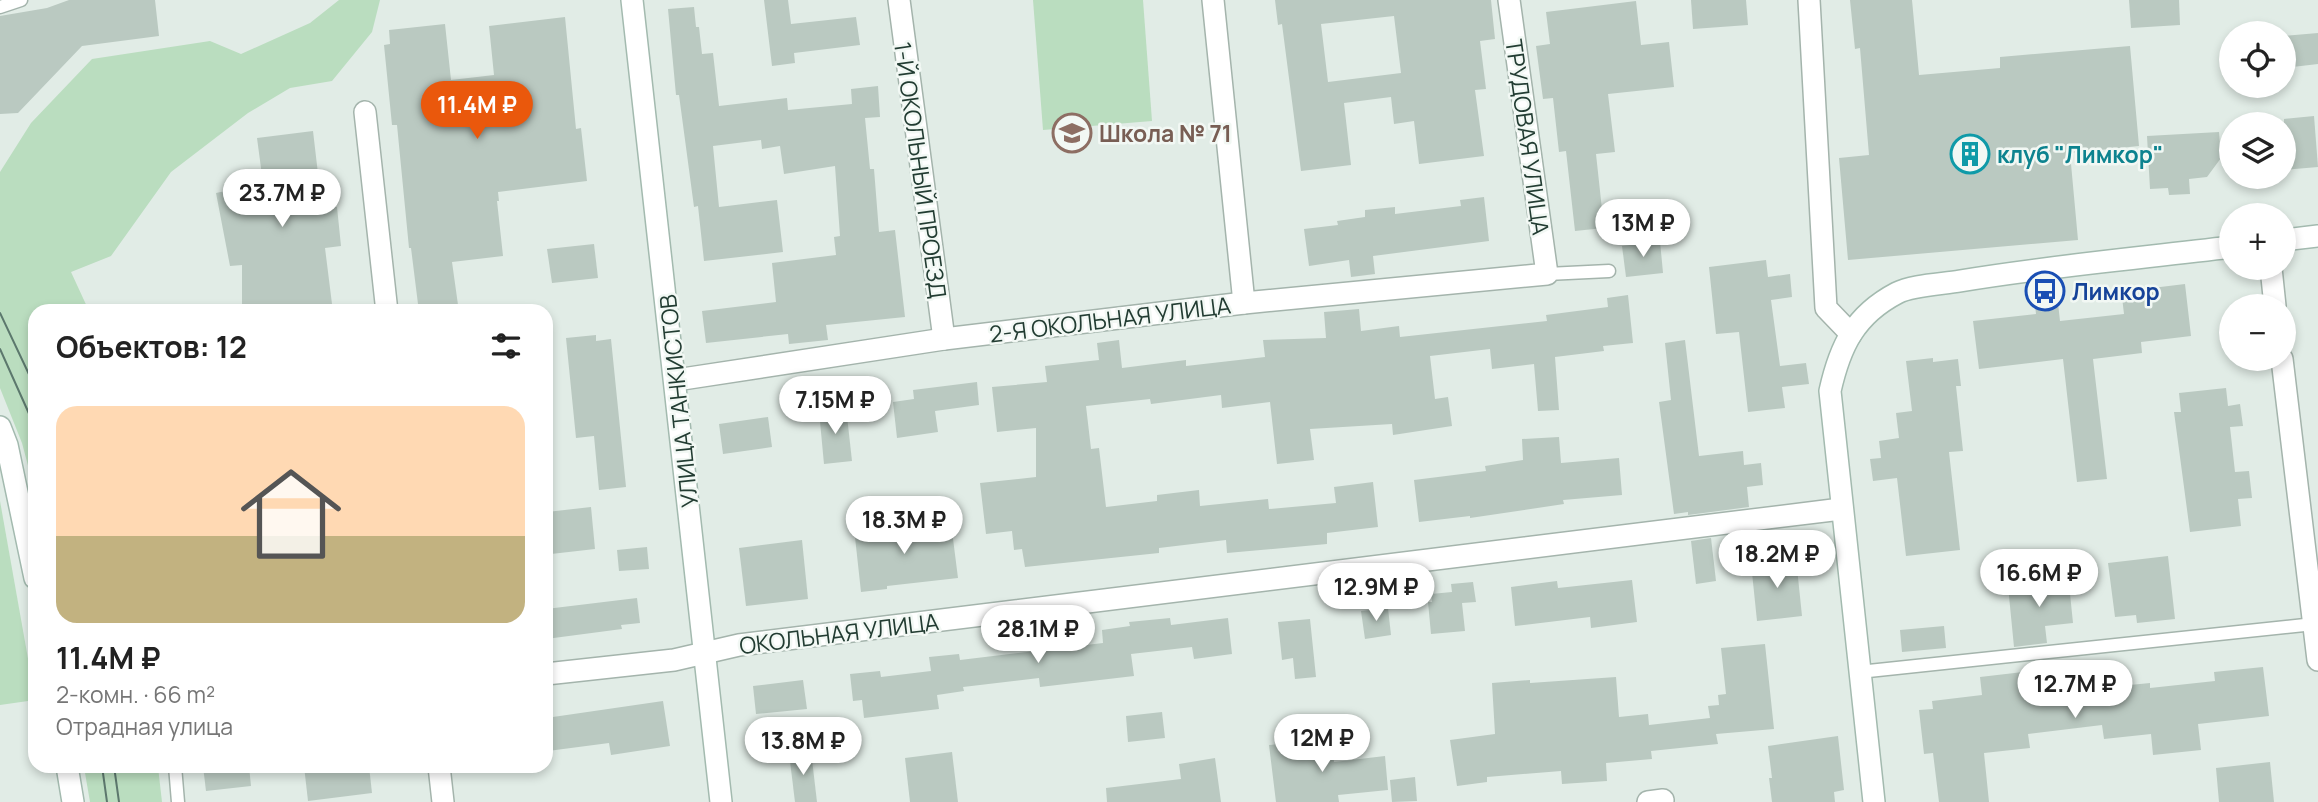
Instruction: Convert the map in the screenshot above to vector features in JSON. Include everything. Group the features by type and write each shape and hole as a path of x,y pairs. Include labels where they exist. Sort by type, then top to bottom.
{"street":[{"name":"УЛИЦА ТАНКИСТОВ","path":"632,0 721,802"},
{"name":"1-Й ОКОЛЬНЫЙ ПРОЕЗД","path":"899,0 944,339"},
{"path":"1213,0 1244,303"},
{"name":"ТРУДОВАЯ УЛИЦА","path":"1509,0 1547,274"},
{"path":"1809,0 1826,308 1851,334"},
{"path":"366,112 386,304"},
{"path":"2296,239 2318,236"},
{"path":"1874,802 1830,391 1838,359 1851,334 1869,312 1899,292 1981,278 2219,248"},
{"name":"2-Я ОКОЛЬНАЯ УЛИЦА","path":"676,380 944,339 1244,303 1547,274"},
{"path":"2282,371 2318,660"},
{"path":"0,427 7,445 28,545"},
{"name":"ОКОЛЬНАЯ УЛИЦА","path":"553,673 674,660 753,643 1841,509"},
{"path":"68,773 73,802"},
{"path":"440,773 443,802"}],"lane":[{"path":"0,7 20,0"},
{"path":"1547,274 1609,271"},
{"path":"1859,672 2314,624"},
{"path":"176,773 178,802"}],"green space":[{"path":"339,0 380,0 372,32 332,81 290,88 248,113 171,172 111,256 71,272 86,304 28,304 28,466 0,388 0,172 31,123 92,59 210,41 241,54 310,23"},
{"path":"1033,0 1143,0 1152,121 1043,130"},
{"path":"0,501 28,660 28,701 0,705"},
{"path":"85,773 159,773 162,802 90,802"}],"building":[{"path":"69,0 155,0 159,36 82,46 18,113 0,114 0,16 47,8"},
{"path":"764,0 788,0 791,24 856,17 860,45 794,53 795,63 772,66"},
{"path":"1275,0 1491,0 1495,39 1480,41 1486,89 1475,90 1484,156 1419,164 1414,121 1394,124 1391,97 1344,103 1351,165 1301,171 1282,24 1278,25","holes":["1394,16 1401,73 1328,82 1321,24"]},
{"path":"1691,0 1746,0 1748,25 1693,29"},
{"name":"клуб \"Лимкор\"","path":"1850,0 1912,0 1919,75 2000,68 2000,57 2130,46 2139,146 2070,153 2078,240 1848,260 1839,158 1869,155 1860,48 1855,49"},
{"path":"2129,0 2179,0 2180,25 2131,28"},
{"path":"1636,1 1641,45 1669,42 1674,87 1608,94 1615,152 1596,154 1604,228 1575,231 1566,151 1559,152 1553,98 1543,99 1536,46 1550,44 1546,12"},
{"path":"694,7 702,54 713,53 719,106 787,98 788,110 852,104 851,89 878,86 880,117 865,118 870,169 874,169 879,232 895,230 905,317 826,325 828,340 789,344 788,334 706,343 702,311 776,302 772,263 836,255 834,237 840,236 835,166 784,174 780,146 762,149 761,140 713,146 719,207 777,200 783,252 704,261 698,206 694,207 679,95 676,95 668,9"},
{"path":"565,17 576,129 581,128 587,181 498,192 503,256 452,262 458,304 418,304 409,248 397,125 392,125 384,45 390,44 389,30 445,24 451,80 494,75 489,26"},
{"path":"2318,33 2318,64 2296,67 2296,35"},
{"path":"2314,116 2318,167 2296,169 2296,118"},
{"path":"313,131 322,208 337,207 341,246 325,248 332,304 242,304 242,265 230,266 216,193 263,183 257,138"},
{"path":"2219,132 2219,161 2207,177 2189,179 2190,194 2169,195 2168,188 2150,189 2147,136"},
{"path":"1484,197 1489,241 1373,256 1375,274 1351,277 1349,260 1309,266 1304,229 1338,225 1337,221 1365,217 1365,210 1395,207 1395,214 1461,206 1460,200"},
{"path":"1660,241 1663,273 1626,277 1622,246"},
{"path":"594,244 598,278 552,283 547,249"},
{"path":"1766,260 1768,277 1790,274 1792,297 1771,300 1780,366 1806,363 1809,384 1782,387 1785,408 1748,412 1739,332 1716,334 1709,267"},
{"path":"2185,284 2191,336 2141,342 2142,353 2093,359 2107,479 2077,482 2063,359 1979,369 1973,321 2036,314 2035,305 2058,303 2060,321 2124,314 2122,297 2145,295 2144,289"},
{"path":"1628,295 1633,343 1603,346 1604,351 1555,357 1559,410 1538,411 1534,364 1492,369 1490,349 1430,356 1435,399 1448,397 1452,426 1393,435 1392,424 1310,429 1314,460 1277,464 1270,402 1222,408 1221,395 1151,404 1150,399 1086,406 1091,449 1099,448 1106,507 1157,501 1157,495 1199,490 1200,506 1268,499 1269,509 1336,503 1334,487 1373,482 1378,527 1327,533 1327,544 1227,553 1226,540 1159,548 1159,553 1025,567 1022,549 1014,550 1012,531 986,534 980,483 1036,477 1036,428 997,432 992,387 1047,382 1045,366 1099,360 1097,343 1119,340 1122,368 1186,360 1186,366 1265,357 1263,340 1326,338 1324,312 1359,309 1361,331 1399,326 1400,337 1547,321 1546,315 1608,307 1607,298"},
{"path":"596,335 596,341 611,339 626,487 599,490 594,436 576,438 566,338"},
{"path":"1685,340 1699,456 1743,451 1744,465 1761,463 1763,485 1747,487 1749,507 1688,515 1688,512 1674,514 1659,402 1671,400 1665,343"},
{"path":"1933,358 1933,362 1958,359 1961,386 1956,386 1963,451 1949,452 1960,550 1906,556 1897,478 1873,481 1870,459 1881,458 1879,441 1899,438 1896,413 1912,411 1906,361"},
{"path":"977,382 979,405 935,411 938,432 897,438 893,402 914,399 913,390"},
{"path":"2226,388 2228,406 2240,404 2243,426 2230,427 2235,472 2249,471 2252,498 2238,499 2241,526 2190,532 2174,412 2181,412 2179,393"},
{"path":"846,407 852,461 824,464 819,411"},
{"path":"768,417 772,447 723,454 719,424"},
{"path":"1559,437 1561,463 1619,458 1622,495 1563,500 1564,504 1470,518 1419,522 1414,480 1486,471 1485,466 1523,460 1522,439"},
{"path":"591,507 595,549 553,554 553,511"},
{"path":"951,523 958,578 887,586 887,589 861,592 854,528 887,524 888,531"},
{"path":"1711,538 1716,581 1696,584 1691,541"},
{"path":"802,540 808,599 746,606 739,548"},
{"path":"647,547 649,569 619,571 617,550"},
{"path":"2168,556 2175,619 2137,623 2136,615 2115,617 2108,563"},
{"path":"1796,558 1802,616 1757,621 1751,563"},
{"path":"2068,574 2073,623 2045,626 2047,643 2014,647 2008,586 2040,583 2039,576"},
{"path":"1632,580 1637,622 1591,628 1590,617 1515,626 1511,587 1557,581 1558,588"},
{"path":"1473,582 1476,602 1462,603 1465,631 1431,634 1428,602 1432,602 1431,594 1452,592 1451,584"},
{"path":"637,598 640,623 621,625 622,629 553,638 553,608"},
{"path":"1388,608 1391,635 1365,639 1361,611"},
{"path":"1170,618 1171,625 1228,618 1232,654 1194,659 1192,647 1131,654 1134,676 1040,687 1039,678 963,687 964,691 937,695 939,709 864,718 862,700 853,701 850,674 880,671 881,677 931,671 929,657 959,654 960,660 1103,643 1102,630 1130,626 1129,622"},
{"path":"1310,619 1316,677 1295,679 1293,658 1282,660 1278,622"},
{"path":"1944,626 1946,648 1902,652 1900,630"},
{"path":"1765,644 1774,729 1716,734 1718,744 1651,751 1652,759 1606,763 1607,781 1562,784 1561,771 1487,777 1487,782 1457,786 1450,740 1495,734 1492,683 1616,677 1619,717 1648,714 1649,725 1710,718 1708,706 1719,705 1718,695 1726,694 1721,648"},
{"path":"2263,667 2269,716 2198,724 2201,750 2153,755 2151,734 2104,739 2102,725 2028,734 2030,748 1984,753 1989,802 1939,802 1933,753 1924,754 1919,710 1933,709 1932,701 1982,695 1980,677 2023,672 2025,692 2150,683 2150,688 2215,681 2214,672"},
{"path":"803,680 807,709 756,714 753,686"},
{"path":"663,701 670,746 611,755 609,743 553,750 553,717"},
{"path":"1162,712 1165,738 1128,742 1126,716"},
{"path":"1838,736 1844,790 1834,792 1835,802 1772,802 1768,746"},
{"path":"1312,740 1314,754 1333,752 1334,762 1385,756 1388,790 1338,795 1339,802 1276,802 1269,745"},
{"path":"811,751 817,802 795,802 789,753"},
{"path":"952,752 958,802 910,802 905,758"},
{"path":"1215,758 1221,802 1107,802 1106,788 1181,779 1179,764"},
{"path":"2270,762 2274,802 2219,802 2216,768"},
{"path":"204,773 250,773 251,786 206,791"},
{"path":"305,773 370,773 372,793 308,801"},
{"path":"1415,777 1417,801 1392,802 1390,780"}],"tram line":[{"path":"0,313 28,372"},
{"path":"0,349 28,411"},
{"path":"103,773 107,802"},
{"path":"115,773 119,802"}],"place":[{"name":"Школа № 71","path":"1072,133"},
{"name":"клуб \"Лимкор\"","path":"1970,154"},
{"name":"Лимкор","path":"2045,291"}]}
